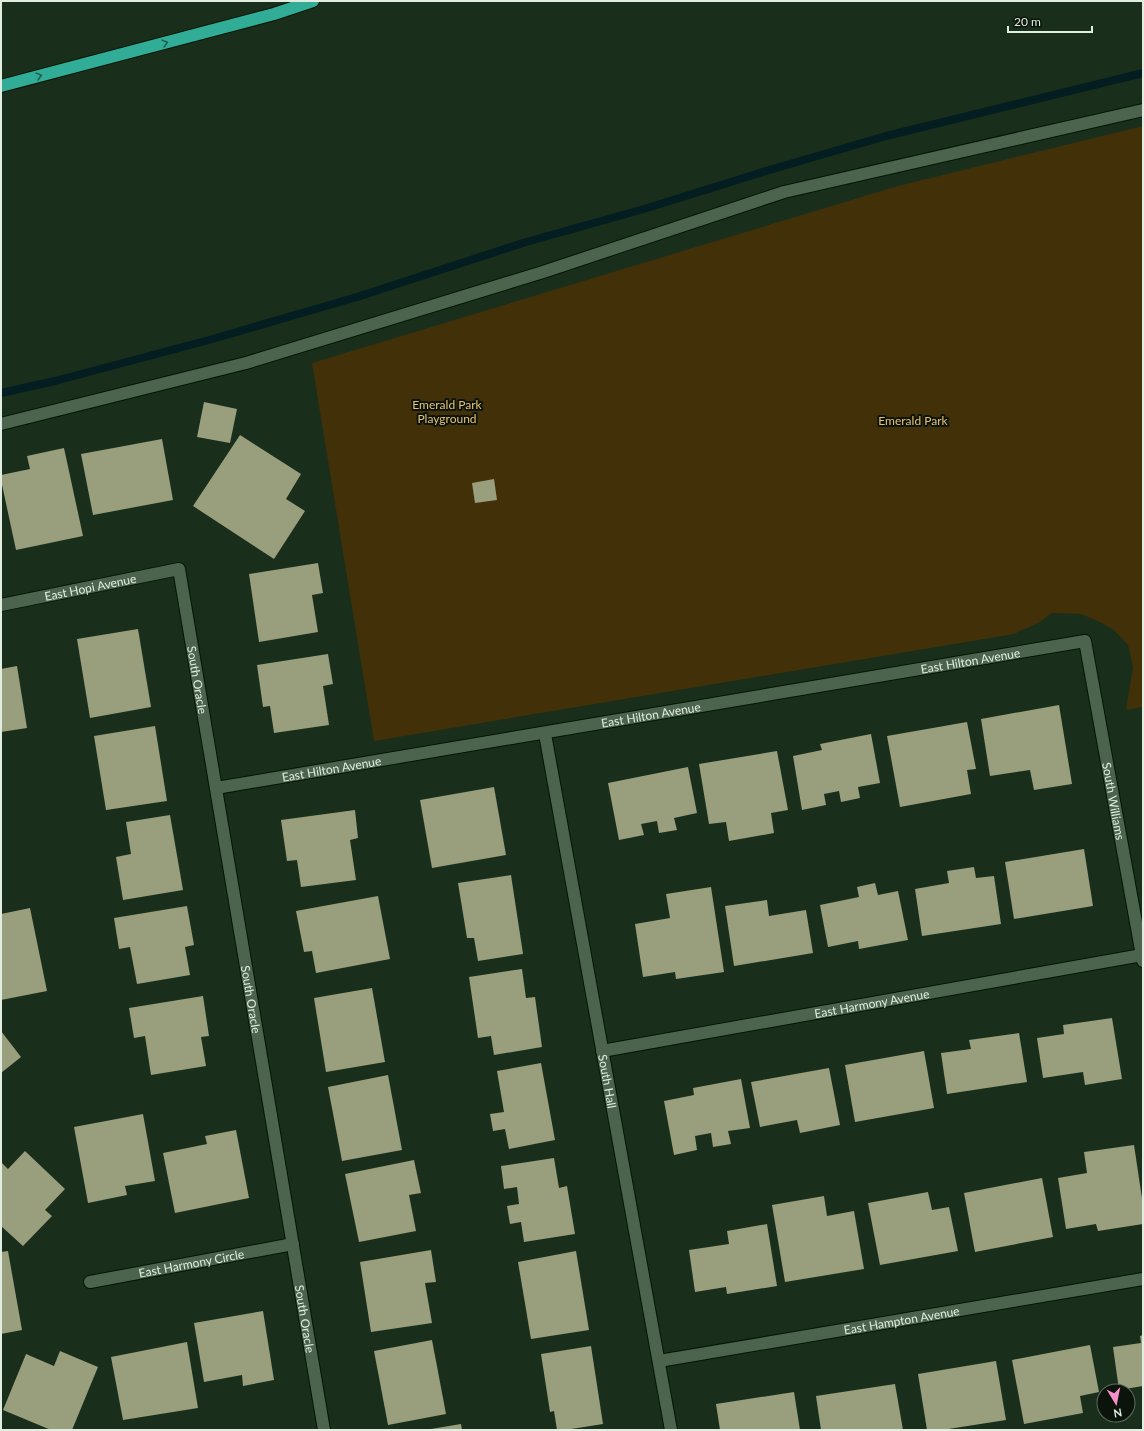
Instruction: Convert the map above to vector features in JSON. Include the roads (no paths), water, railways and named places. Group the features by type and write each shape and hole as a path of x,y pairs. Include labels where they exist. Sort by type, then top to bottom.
{"highway":[{"path":"1,86 274,14 313,1"}],"street":[{"path":"1,424 246,364 543,272 784,192 1143,110"},
{"name":"East Hopi Avenue","path":"1,605 179,569"},
{"name":"South Oracle","path":"179,569 324,1430"},
{"name":"East Hilton Avenue","path":"216,788 545,734 1085,641"},
{"name":"South Williams","path":"1085,641 1142,958"},
{"name":"South Hall","path":"545,734 602,1051 660,1360 671,1430"},
{"name":"East Harmony Avenue","path":"602,1051 1142,958"},
{"name":"East Harmony Circle","path":"90,1282 293,1244"},
{"name":"East Hampton Avenue","path":"660,1360 1143,1279"}],"waterway":[{"path":"1,393 55,381 209,340 357,297 526,242 644,209 886,136 1143,73"}],"park label":[{"name":"Emerald Park Playground","path":"447,411"},
{"name":"Emerald Park","path":"913,420"}]}
